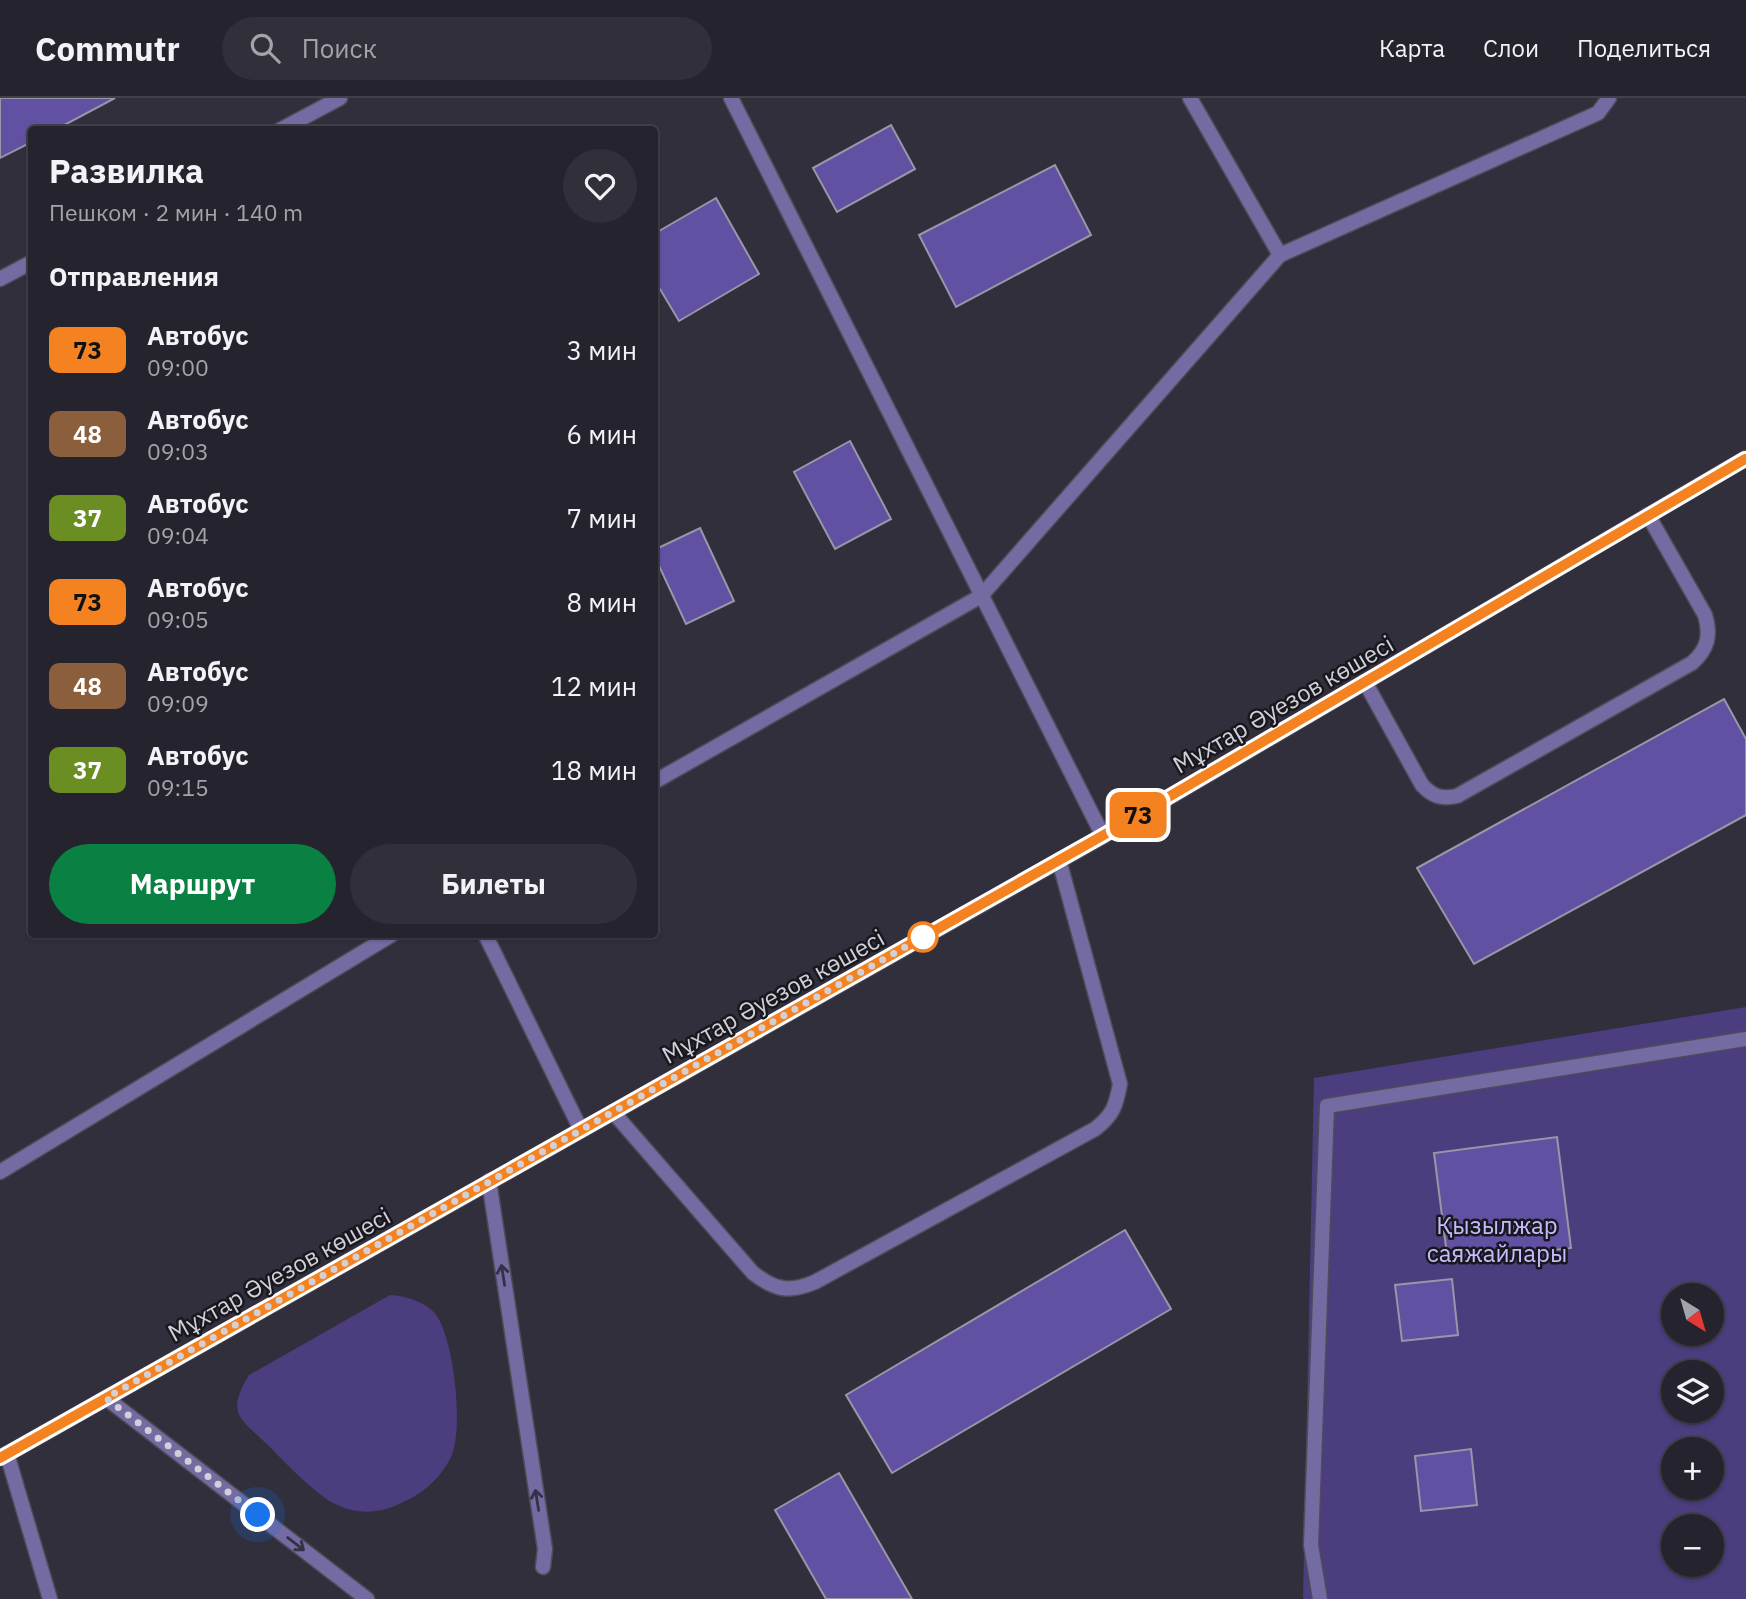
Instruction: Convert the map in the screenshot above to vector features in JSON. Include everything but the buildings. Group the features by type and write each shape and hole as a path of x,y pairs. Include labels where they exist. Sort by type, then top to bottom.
{"main road":[{"name":"Мұхтар Әуезов көшесі","path":"4,1456 1102,836 1746,459"}],"street":[{"path":"288,126 340,98"},
{"path":"730,98 1102,836"},
{"path":"1190,98 1280,255"},
{"path":"658,780 981,596 1280,255 1598,113 1609,98"},
{"path":"0,279 28,264"},
{"path":"1365,682 1422,785 1436,796 1446,798 1457,796 1692,663 1702,655 1708,641 1709,629 1705,615 1648,515"},
{"path":"613,1112 753,1273 768,1285 783,1290 799,1289 815,1282 1094,1129 1109,1118 1117,1101 1120,1084 1059,860"},
{"path":"0,1172 386,938"},
{"path":"487,938 581,1130"},
{"path":"1320,1599 1311,1545 1327,1106 1746,1040"},
{"path":"489,1181 545,1549 543,1567"},
{"path":"106,1398 366,1599"},
{"path":"4,1456 50,1599"}],"green space":[{"name":"Қызылжар саяжайлары","path":"1746,1007 1746,1599 1303,1599 1314,1078"},
{"path":"390,1295 422,1303 433,1311 443,1328 455,1386 455,1444 441,1473 421,1492 389,1508 358,1511 335,1504 302,1479 245,1423 237,1408 238,1400 249,1375"}],"bus line":[{"name":"73","path":"0,1458 1102,836 1745,459"}],"route":[{"path":"258,1515 106,1398 923,937"}]}
